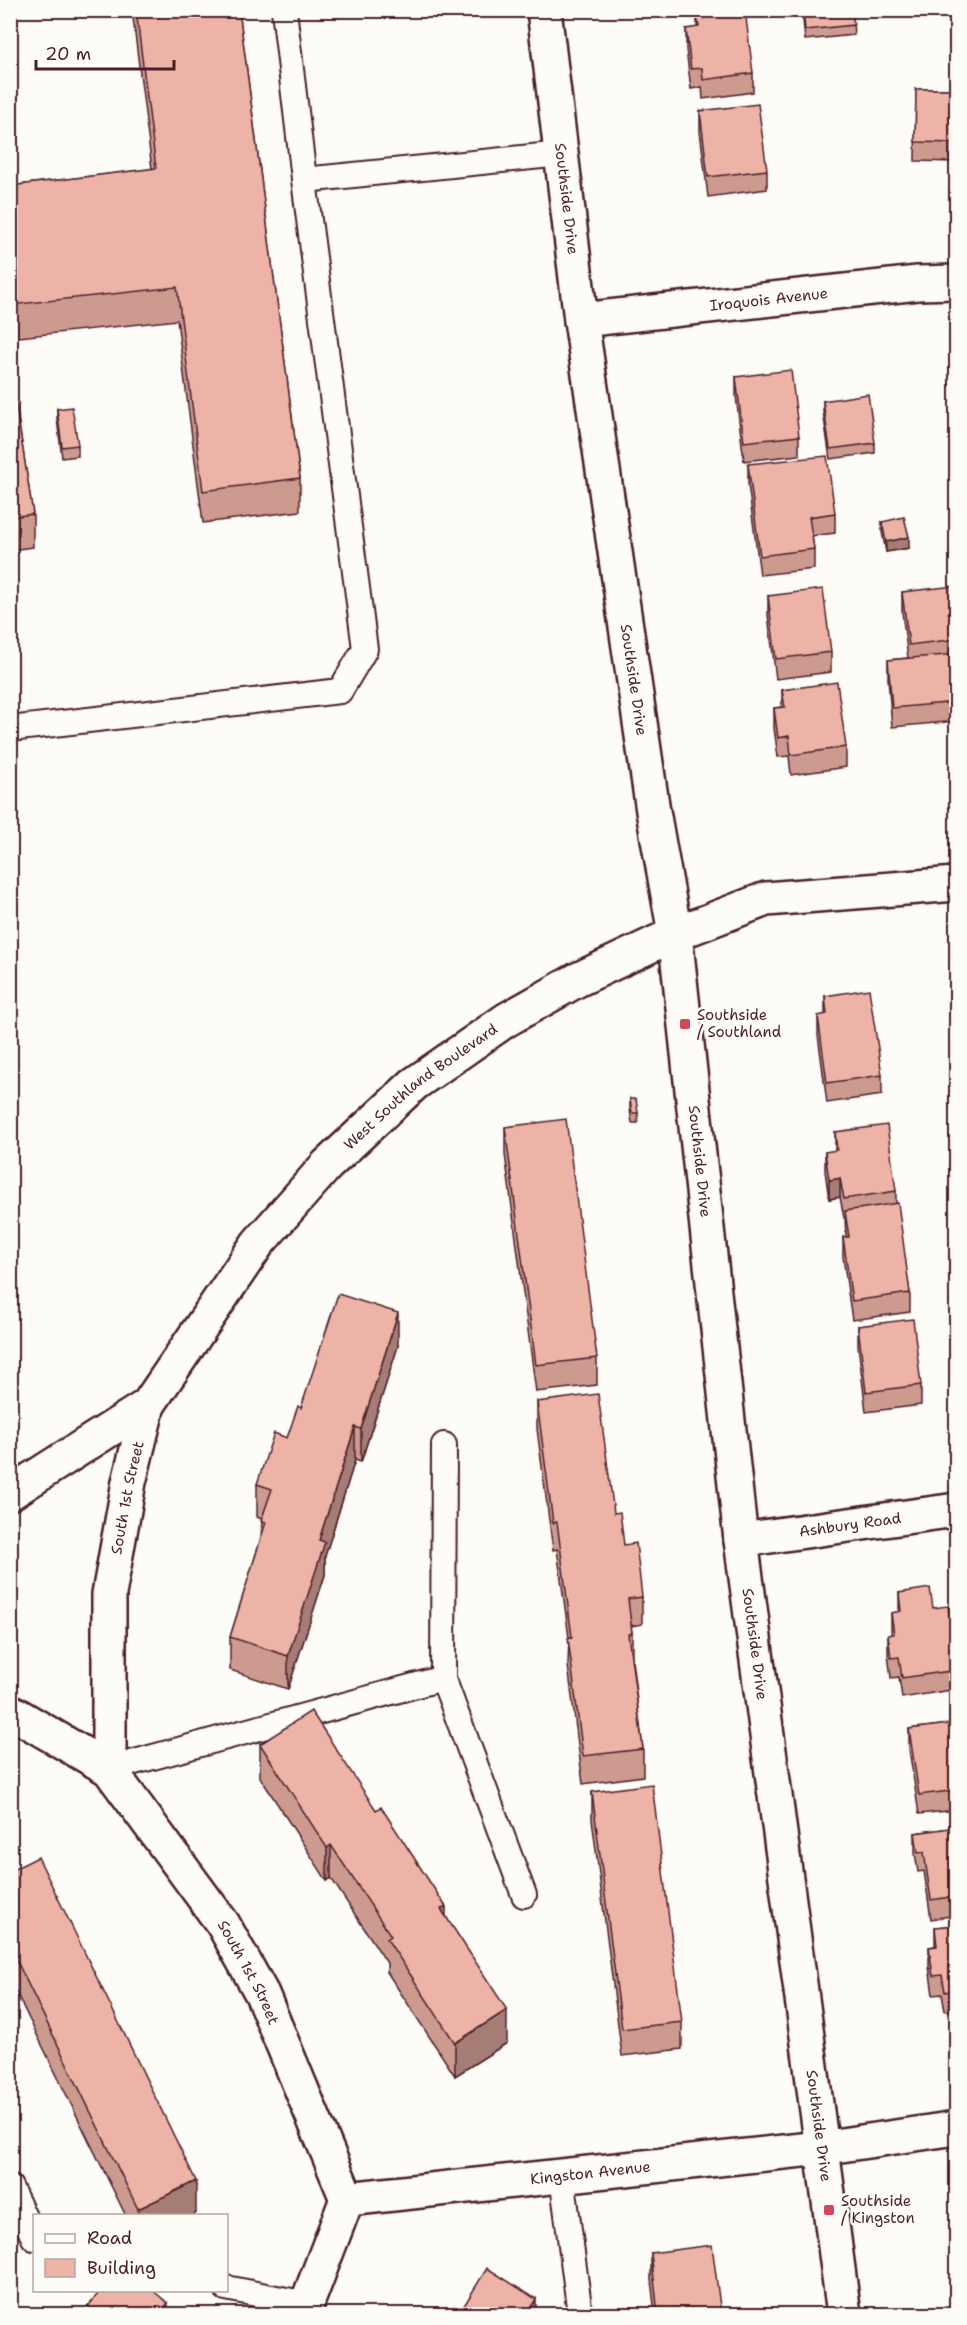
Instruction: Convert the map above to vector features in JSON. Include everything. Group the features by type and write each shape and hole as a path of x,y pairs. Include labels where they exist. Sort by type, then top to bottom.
{"street":[{"name":"Southside Drive","path":"544,10 582,320 653,811 675,934 741,1540 844,2314"},
{"name":"Iroquois Avenue","path":"582,320 918,283 957,282"},
{"name":"West Southland Boulevard","path":"10,1493 148,1405 258,1244 327,1165 414,1084 516,1015 577,980 675,934 766,899 957,884"},
{"name":"South 1st Street","path":"109,1769 109,1594 129,1482 148,1405"},
{"name":"Ashbury Road","path":"741,1540 957,1510"},
{"name":"South 1st Street","path":"10,1711 109,1769 223,1924 257,1984 347,2199"},
{"name":"Kingston Avenue","path":"347,2199 821,2148 957,2128"},
{"path":"305,2309 347,2199"}],"lane":[{"path":"10,729 340,691 365,649 284,10"},
{"path":"304,180 561,154"},
{"path":"444,1445 443,1678 524,1895"},
{"path":"109,1769 443,1678"},
{"path":"562,2176 580,2314"},
{"path":"10,2187 33,2236"},
{"path":"228,2289 305,2309"}],"building":[{"path":"136,10 239,10 300,478 203,491 177,287 10,305 10,186 156,168"},
{"path":"745,10 753,73 703,80 702,68 691,69 686,29 699,27 697,17"},
{"path":"803,10 852,10 854,25 805,30"},
{"path":"916,89 957,89 957,143 915,142"},
{"path":"758,104 767,170 708,177 700,111"},
{"path":"10,367 33,514 10,517"},
{"path":"791,370 799,436 744,442 736,377"},
{"path":"868,394 875,443 830,449 823,401"},
{"path":"72,407 78,445 62,447 57,409"},
{"path":"827,456 835,513 809,517 814,549 760,556 748,464"},
{"path":"904,517 909,537 886,542 882,522"},
{"path":"955,586 957,639 909,645 902,592"},
{"path":"823,589 831,652 776,659 768,596"},
{"path":"957,654 957,702 892,708 888,660"},
{"path":"837,682 846,747 791,755 789,736 778,738 774,708 785,707 782,690"},
{"path":"869,989 882,1075 827,1083 818,1016 827,1014 825,996"},
{"path":"630,1099 636,1099 638,1113 632,1113"},
{"path":"566,1119 597,1358 536,1365 505,1127"},
{"path":"887,1125 896,1191 844,1199 840,1178 829,1180 825,1152 837,1150 835,1132"},
{"path":"898,1203 910,1293 852,1301 843,1237 849,1237 845,1211"},
{"path":"338,1294 398,1313 361,1429 355,1427 319,1540 325,1542 288,1656 230,1637 266,1522 261,1521 272,1489 257,1484 274,1433 287,1438 298,1406 301,1408"},
{"path":"913,1319 921,1385 866,1392 858,1326"},
{"path":"598,1394 614,1513 620,1512 624,1545 636,1543 642,1597 628,1599 632,1633 628,1634 643,1749 583,1756 568,1638 572,1637 557,1522 553,1523 537,1402"},
{"path":"930,1588 933,1608 948,1606 957,1670 902,1678 899,1657 891,1658 888,1635 894,1634 891,1613 901,1611 899,1593"},
{"path":"311,1711 376,1810 381,1807 446,1907 441,1909 507,2010 455,2043 387,1939 391,1936 331,1845 327,1848 260,1744"},
{"path":"957,1723 957,1790 919,1795 909,1729"},
{"path":"652,1784 682,2022 622,2029 592,1792"},
{"path":"957,1827 957,1896 931,1900 924,1852 918,1853 915,1833"},
{"path":"38,1857 196,2181 138,2209 10,1947 10,1871"},
{"path":"957,1925 957,1990 945,1992 942,1975 933,1976 929,1947 937,1946 935,1927"},
{"path":"712,2245 721,2314 658,2314 651,2253"},
{"path":"487,2268 536,2299 527,2314 459,2314"},
{"path":"99,2292 154,2292 168,2303 159,2314 82,2314"}],"place":[{"name":"Southside / Southland","path":"685,1024"},
{"name":"Southside / Kingston","path":"829,2210"}]}
